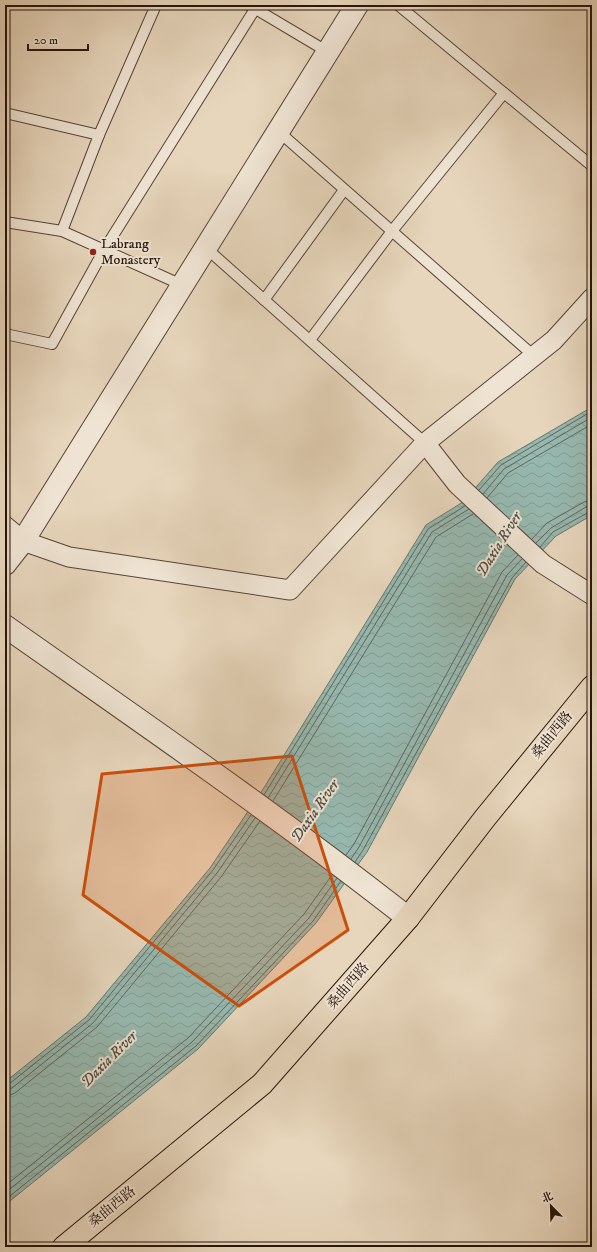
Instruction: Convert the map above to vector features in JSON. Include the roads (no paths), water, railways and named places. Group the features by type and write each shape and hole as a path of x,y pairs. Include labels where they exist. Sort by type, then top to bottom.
{"highway":[{"name":"桑曲西路","path":"64,1247 262,1084 408,918 485,818 592,687"}],"street":[{"path":"5,564 23,541 357,5"},
{"path":"5,526 23,541 69,557 290,590 426,443 554,340 592,298"},
{"path":"426,443 457,484 543,564 592,595"},
{"path":"5,626 246,796 408,918"}],"lane":[{"path":"62,231 99,135 156,5"},
{"path":"398,5 592,166"},
{"path":"5,334 52,344 104,250 252,7 328,52"},
{"path":"310,340 392,231 504,93"},
{"path":"5,113 99,135"},
{"path":"278,131 534,356"},
{"path":"264,300 344,190"},
{"path":"5,222 62,231 182,285"},
{"path":"206,248 426,443"}],"water":[{"name":"Daxia River","path":"592,407 592,515 556,536 515,579 367,852 316,923 198,1049 5,1205 5,1082 86,1017 210,868 265,786 426,525 463,502 498,462"}],"place":[{"name":"Labrang Monastery","path":"93,252"}]}
